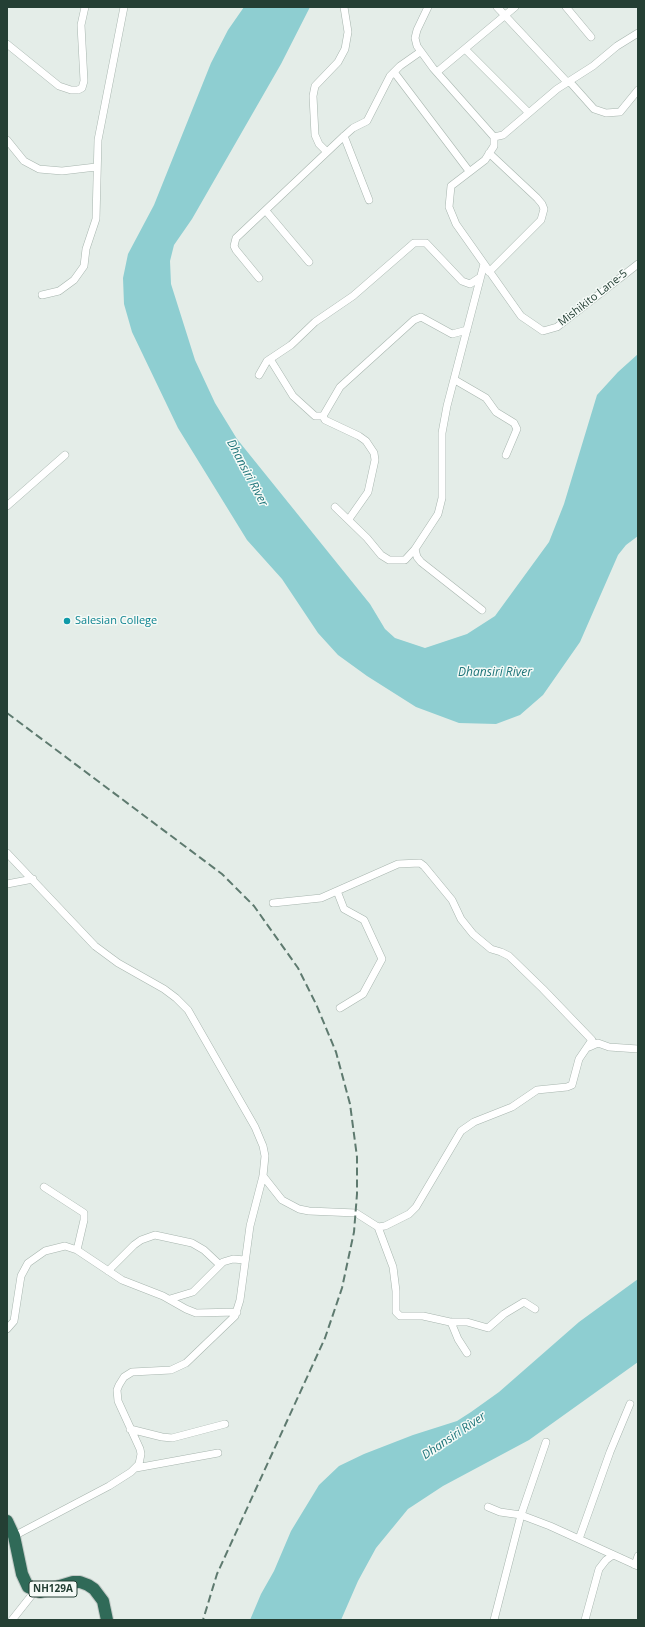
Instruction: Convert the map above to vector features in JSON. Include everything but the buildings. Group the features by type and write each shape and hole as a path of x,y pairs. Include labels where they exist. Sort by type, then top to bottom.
{"highway":[{"name":"NH129A","path":"7,1522 14,1536 22,1574 28,1587 35,1591 46,1591 73,1582 80,1582 88,1585 94,1589 103,1600 107,1620"}],"street":[{"path":"7,44 59,86 71,90 78,90 82,88 84,81 81,25 85,7"},
{"path":"42,295 59,291 74,280 84,266 86,249 96,218 96,167 98,140 124,7"},
{"path":"327,152 319,144 315,135 313,96 315,86 338,62 345,49 348,32 344,7"},
{"path":"428,7 417,30 415,38 420,52 494,137 494,146 489,153 485,160 452,186 449,207 456,224 489,272 541,220 544,209 537,198 489,153"},
{"path":"497,7 594,109 606,113 620,112 638,90"},
{"path":"437,72 515,7"},
{"path":"566,7 591,37"},
{"path":"494,137 503,135 528,112 568,81 592,66 617,46 638,32"},
{"path":"465,49 528,112"},
{"path":"259,278 236,250 234,242 238,236 344,136 367,121 394,72 420,52"},
{"path":"394,72 470,171"},
{"path":"344,136 369,200"},
{"path":"7,140 24,161 39,169 62,171 96,167"},
{"path":"266,211 309,262"},
{"path":"259,375 270,359 291,345 315,322 353,296 414,243 426,242 462,281 470,284 479,278"},
{"path":"335,507 349,519 381,554 389,560 405,560 415,549 438,514 442,498 442,433 479,278 484,264"},
{"name":"Mishikito Lane-5","path":"489,272 523,318 546,332 563,324 590,300 638,264"},
{"path":"323,416 340,387 414,320 421,317 452,334 467,330"},
{"path":"270,359 293,396 315,416 323,416"},
{"path":"454,380 486,398 496,412 514,423 517,429 506,456"},
{"path":"323,416 325,420 330,423 352,432 366,441 374,453 375,460 368,492 349,519"},
{"path":"7,506 65,455"},
{"path":"415,549 416,557 421,562 482,610"},
{"path":"7,853 95,946 118,963 164,989 188,1010 260,1138 265,1156 263,1176 250,1226 237,1312 228,1324 186,1363 171,1370 132,1372 124,1377 119,1385 117,1395 141,1454 141,1460 136,1468"},
{"path":"273,903 315,899 398,864 413,862 422,864 452,900 462,919 473,934 491,949 506,954 592,1040 579,1059 572,1085 567,1087 537,1090 506,1110 484,1117 466,1127 457,1136 413,1211 386,1226 378,1227"},
{"path":"7,884 33,879"},
{"path":"336,891 344,909 364,920 382,959 363,994 340,1008"},
{"path":"587,1048 598,1043 609,1047 638,1049"},
{"path":"263,1176 282,1200 299,1209 309,1211 356,1213 378,1227 393,1267 396,1291 396,1312 404,1318 423,1316 451,1322 467,1322 488,1328 504,1314 524,1302 535,1309"},
{"path":"44,1187 84,1213 84,1220 77,1250"},
{"path":"108,1271 138,1243 155,1235 192,1243 204,1250 220,1265"},
{"path":"7,1329 14,1321 21,1276 28,1263 58,1246 65,1246 77,1250 122,1280 170,1299 186,1309 196,1313 237,1312"},
{"path":"170,1299 194,1292 220,1265 233,1259 245,1260"},
{"path":"451,1322 458,1339 467,1353"},
{"path":"579,1539 630,1404"},
{"path":"130,1429 172,1438 225,1424"},
{"path":"494,1620 521,1515 546,1442"},
{"path":"14,1536 109,1486 136,1468 218,1453"},
{"path":"488,1507 500,1512 521,1515 550,1526 636,1566 638,1556"},
{"path":"586,1620 599,1569 606,1560 613,1555"},
{"path":"12,1620 35,1591"}],"water":[{"name":"Dhansiri River","path":"244,7 310,7 281,64 192,219 174,245 170,261 171,284 195,360 215,403 237,439 370,604 385,629 395,638 425,648 467,634 495,616 549,542 564,504 597,395 618,372 638,354 638,536 626,545 618,555 580,642 543,695 520,715 496,724 459,723 416,707 367,676 338,655 318,633 282,579 247,540 178,428 132,332 124,304 123,278 128,254 154,205 211,63 228,30"},
{"name":"Dhansiri River","path":"638,1279 638,1362 529,1440 443,1486 408,1509 376,1548 358,1581 341,1620 250,1620 261,1594 274,1571 291,1531 319,1485 339,1466 364,1454 413,1435 457,1421 499,1392 579,1322"}],"railway":[{"path":"7,713 222,874 254,906 298,968 316,1004 336,1052 350,1104 357,1157 357,1194 354,1232 342,1288 325,1338 217,1574 203,1620"}],"place":[{"name":"Salesian College","path":"67,621"}]}
